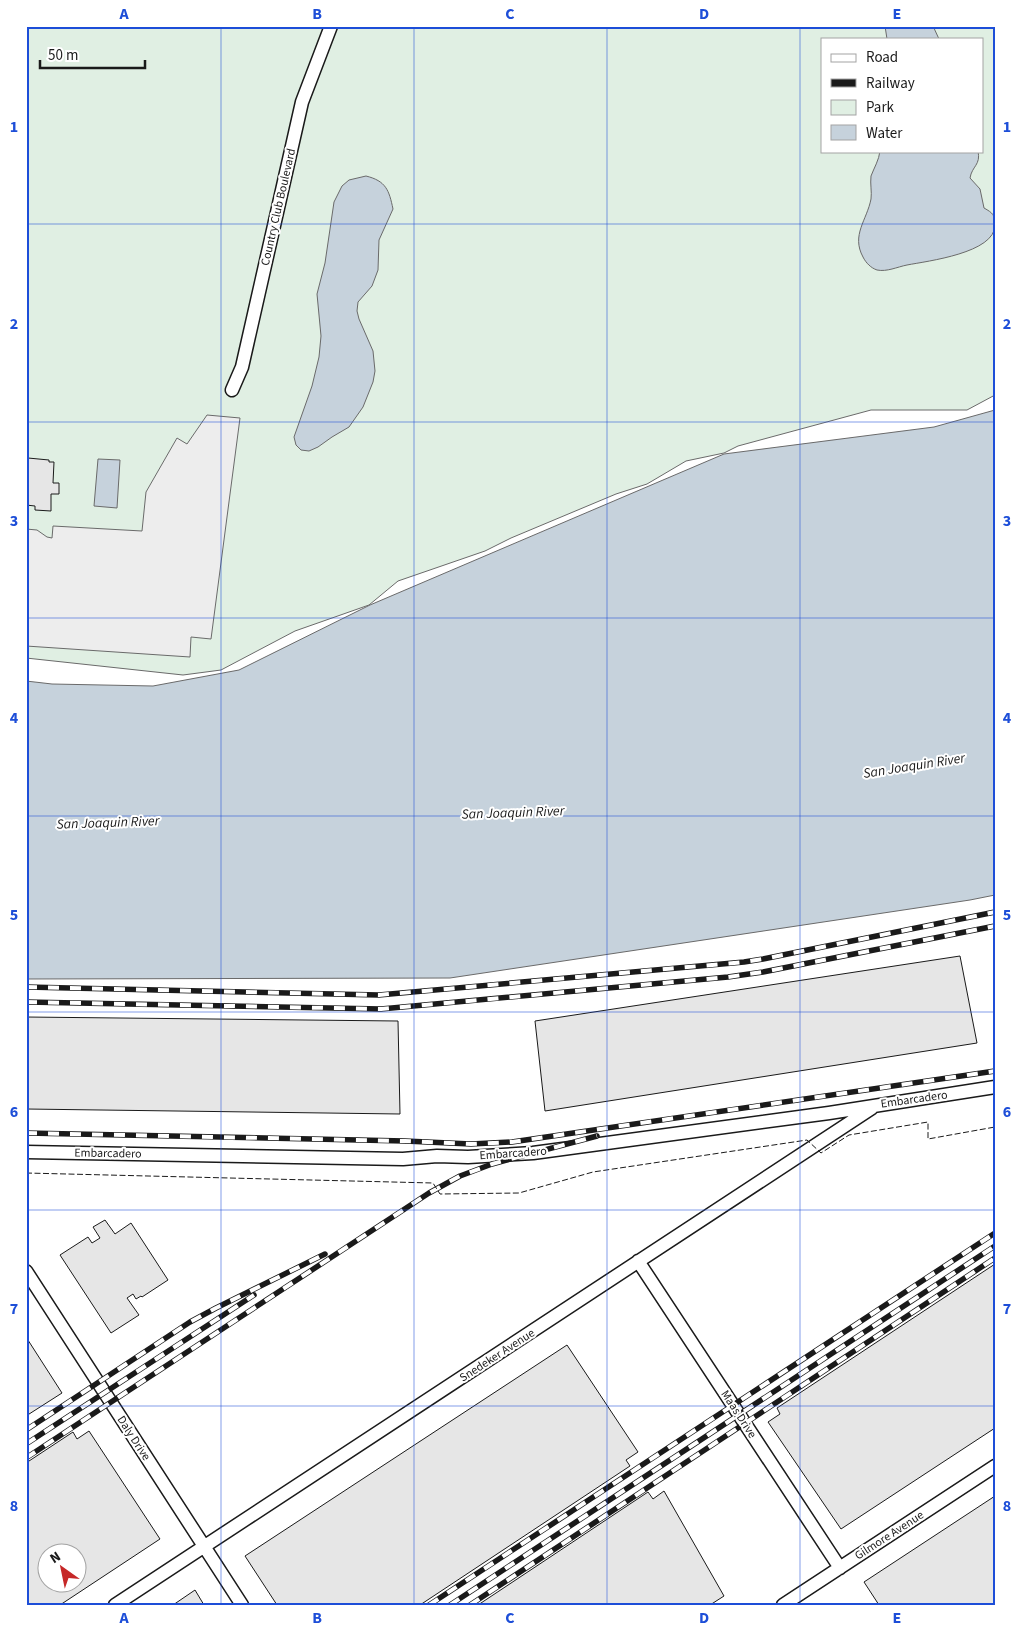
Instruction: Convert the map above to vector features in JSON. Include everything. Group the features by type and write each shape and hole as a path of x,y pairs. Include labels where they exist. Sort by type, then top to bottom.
{"street":[{"name":"Country Club Boulevard","path":"232,390 242,367 302,102 331,26"},
{"name":"Embarcadero","path":"26,1152 403,1159 437,1156 497,1156 586,1146 995,1087"},
{"name":"Snedeker Avenue","path":"116,1605 878,1104"},
{"name":"Maas Drive","path":"638,1261 840,1568"},
{"name":"Daly Drive","path":"26,1271 242,1605"},
{"name":"Gilmore Avenue","path":"784,1605 995,1466"}],"green space":[{"path":"26,26 995,26 995,395 967,410 871,410 738,446 724,453 686,461 647,484 616,494 511,538 485,551 398,581 369,605 295,631 221,670 183,675 26,658"}],"shaded area":[{"path":"207,415 240,418 211,639 191,637 190,657 26,646 26,529 37,530 52,538 53,526 142,531 146,492 177,438 187,444"}],"water":[{"path":"885,26 933,26 939,38 887,38"},
{"path":"880,152 978,152 977,163 970,178 980,189 984,208 994,217 995,225 992,235 973,249 944,258 884,270 877,270 871,267 863,257 860,249 859,235 871,199 871,176"},
{"path":"366,176 373,178 386,187 393,209 379,240 378,270 372,286 358,302 357,311 359,319 373,351 375,371 373,382 363,407 349,427 318,447 309,451 301,450 296,445 294,437 312,386 319,357 321,336 317,294 325,263 334,202 342,186 349,180"},
{"name":"San Joaquin River","path":"995,410 995,895 450,978 26,979 26,681 52,684 153,686 239,670 370,605 724,454 934,427"},
{"path":"98,459 120,460 117,508 94,506"}],"building":[{"path":"28,458 54,462 53,483 59,483 59,494 51,494 51,511 35,510 35,506 26,505"},
{"path":"960,956 977,1043 545,1111 535,1021"},
{"path":"26,1017 398,1021 400,1114 26,1109"},
{"path":"105,1220 115,1234 131,1223 168,1280 142,1297 136,1299 133,1294 127,1298 139,1315 111,1333 60,1255 88,1237 92,1243 100,1238 93,1227"},
{"path":"995,1264 995,1428 841,1529 768,1422 780,1414 777,1408"},
{"path":"26,1337 62,1393 26,1416"},
{"path":"567,1345 638,1452 626,1460 630,1466 420,1605 277,1605 245,1556"},
{"path":"89,1431 160,1539 88,1587 88,1544 38,1544 38,1594 77,1594 60,1605 26,1605 26,1463 73,1432 77,1439"},
{"path":"664,1491 724,1596 710,1605 478,1605 648,1492 653,1499"},
{"path":"995,1496 995,1605 879,1605 864,1582"},
{"path":"195,1590 204,1605 173,1605"}],"railway":[{"path":"26,987 379,995 744,962 995,912"},
{"path":"26,1002 381,1009 728,977 763,972 995,926"},
{"path":"26,1133 471,1144 512,1142 995,1071"},
{"path":"26,1458 429,1193 460,1176 492,1164 597,1136"},
{"path":"429,1605 995,1233"},
{"path":"450,1605 995,1246"},
{"path":"26,1430 190,1322 325,1254"},
{"path":"470,1605 995,1258"},
{"path":"26,1444 254,1295"}],"fence":[{"path":"26,1173 433,1183 440,1194 519,1193 593,1172 807,1140 821,1153 849,1135 928,1122 928,1139 995,1127"}]}
